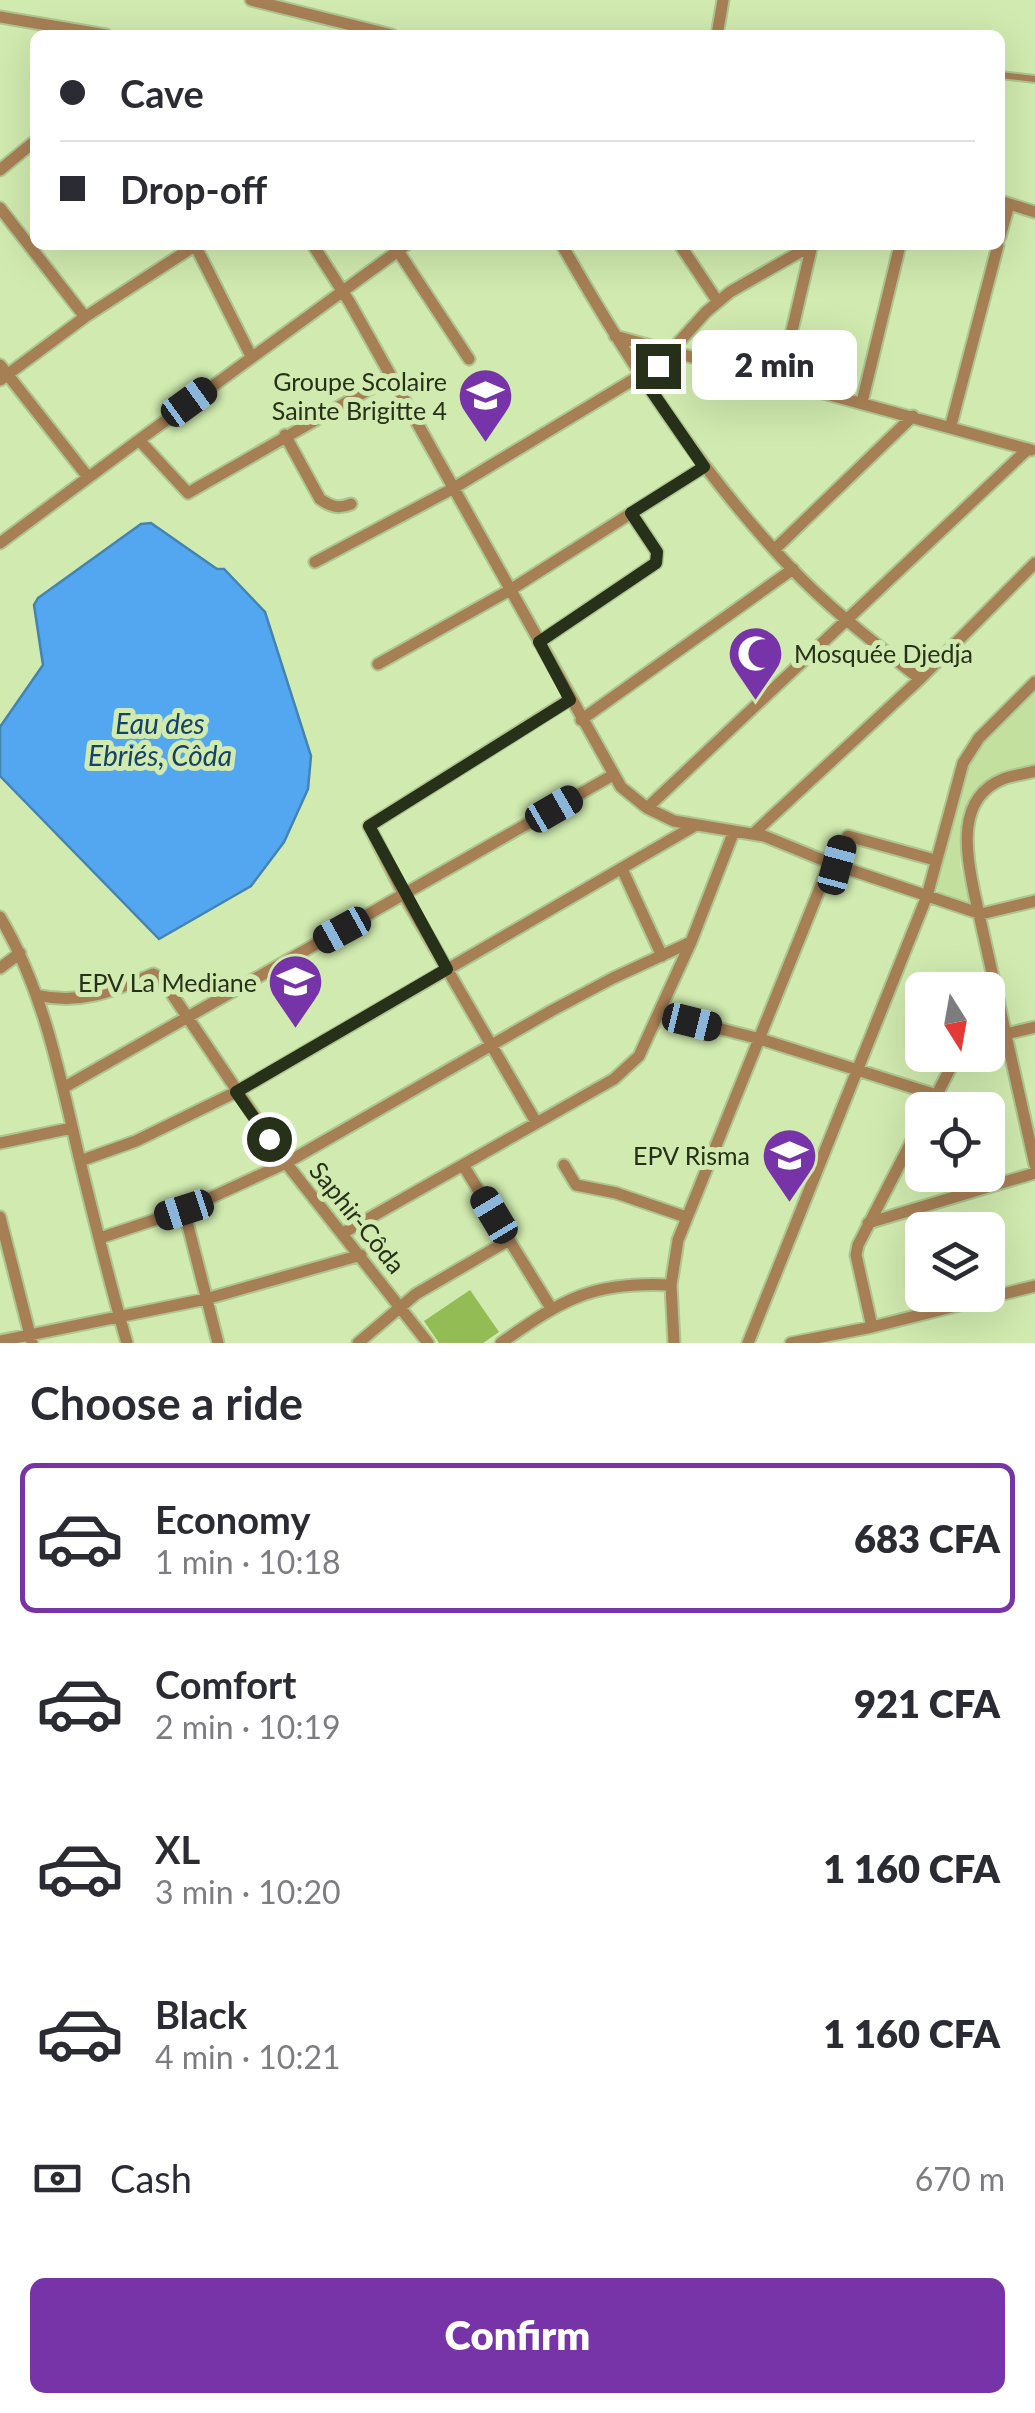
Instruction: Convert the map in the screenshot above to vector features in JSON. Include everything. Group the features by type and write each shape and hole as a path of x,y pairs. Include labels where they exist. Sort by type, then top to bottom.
{"street":[{"path":"252,0 372,30"},
{"path":"718,30 723,0"},
{"path":"0,17 77,30"},
{"path":"0,170 30,145"},
{"path":"1005,203 1035,212"},
{"path":"0,208 30,243"},
{"path":"36,250 85,318"},
{"path":"88,477 2,373 188,250"},
{"path":"198,250 251,356"},
{"path":"316,250 344,292 621,787 647,808 674,821 754,833 981,914 1035,901"},
{"path":"0,543 399,250"},
{"path":"403,250 468,359"},
{"path":"565,250 614,336 704,467 793,570 845,620 920,679"},
{"path":"683,250 718,302"},
{"path":"315,562 452,489 643,378 688,328 718,302 804,250"},
{"path":"780,382 811,250"},
{"path":"862,402 899,250"},
{"path":"951,425 997,250"},
{"path":"614,336 1032,450"},
{"path":"139,440 188,493 389,378"},
{"path":"775,549 913,416"},
{"path":"285,435 320,499 342,508 352,504"},
{"path":"647,808 1032,450"},
{"path":"378,664 510,590 704,467"},
{"path":"539,642 656,563 657,552 631,513"},
{"path":"754,833 920,679 1035,563"},
{"path":"581,720 793,570"},
{"path":"748,1343 927,896 967,756 979,738 1035,682"},
{"path":"536,1122 404,895 369,826 570,700"},
{"path":"989,972 981,914 966,851 966,825 985,790 1003,778 1035,772"},
{"path":"63,1088 613,775"},
{"path":"80,1161 136,1141 236,1092 696,825"},
{"path":"343,1233 614,1079 639,1056 692,942 734,831"},
{"path":"674,1343 674,1256 686,1217 848,836 935,860"},
{"path":"622,869 662,956"},
{"path":"0,916 20,952 36,995 127,1343"},
{"path":"100,1238 184,1210 286,1162 613,978 692,942"},
{"path":"0,968 20,952"},
{"name":"Saphir-Côda","path":"36,995 72,1000 123,987 153,974 161,978 286,1162 428,1343"},
{"path":"658,1013 760,1039 925,1092"},
{"path":"1006,1034 1035,1026"},
{"path":"1005,1031 1034,1159"},
{"path":"0,1144 72,1128"},
{"path":"872,1327 856,1255 868,1223 905,1153"},
{"path":"463,1165 551,1308"},
{"path":"564,1165 576,1185 616,1193 686,1217"},
{"path":"868,1223 1035,1173"},
{"path":"184,1210 218,1343"},
{"path":"0,1217 30,1338"},
{"path":"358,1343 400,1305 510,1240"},
{"path":"0,1341 30,1338 206,1299 362,1256"},
{"path":"501,1343 551,1308 579,1294 612,1286 672,1285"},
{"path":"791,1343 1035,1286"}],"lane":[{"path":"1005,76 1035,79"}],"shaded area":[{"path":"1035,688 1035,765 992,777 978,787 965,808 960,865 970,903 937,893 938,873 972,760 985,739"},
{"path":"470,1290 499,1332 483,1343 439,1343 424,1321"}],"water":[{"name":"Eau des Ebriés, Côda","path":"151,523 217,569 224,569 265,612 311,756 308,789 284,842 251,886 159,939 0,776 0,727 43,665 34,605 38,598 141,524"}],"place":[{"name":"Groupe Scolaire Sainte Brigitte 4","path":"486,444"},
{"name":"Mosquée Djedja","path":"755,702"},
{"name":"EPV La Mediane","path":"296,1031"},
{"name":"EPV Risma","path":"789,1204"}],"route":[{"path":"269,1139 236,1092 447,969 369,826 570,700 539,642 659,559 631,513 704,467 644,380 658,366"}]}
